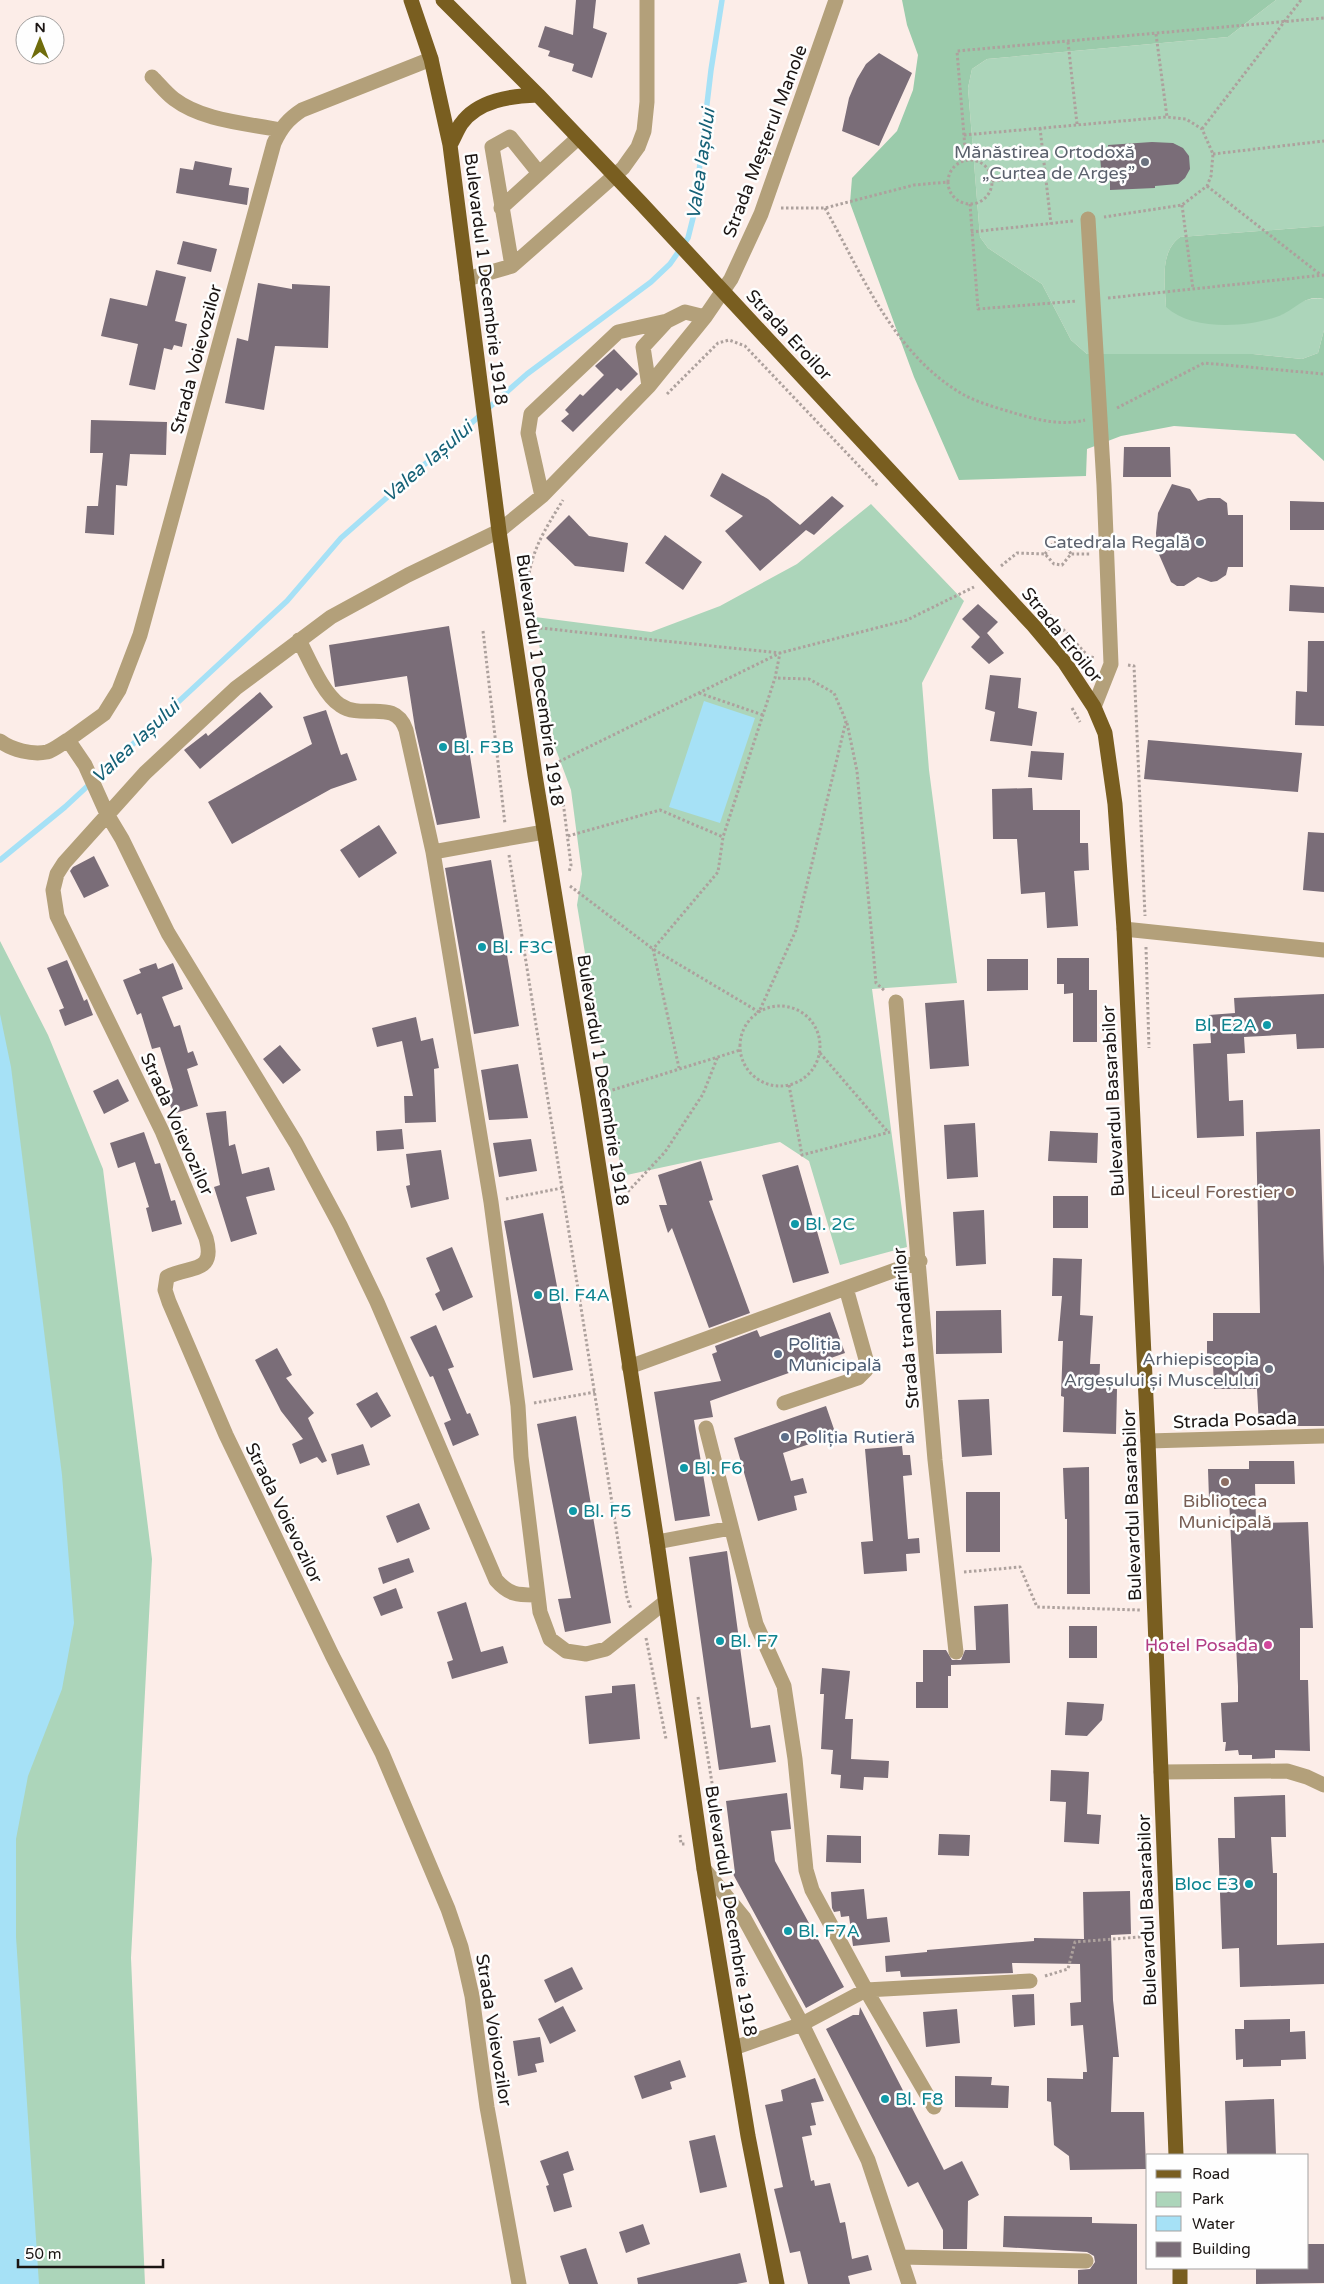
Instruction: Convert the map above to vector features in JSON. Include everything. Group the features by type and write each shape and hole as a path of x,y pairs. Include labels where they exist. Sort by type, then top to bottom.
{"main road":[{"name":"Bulevardul 1 Decembrie 1918","path":"411,0 432,59 450,145 499,531 544,832 657,1542 704,1869 754,2168 777,2284"},
{"name":"Strada Eroilor","path":"443,0 538,95 641,203 1033,625 1070,669 1094,707"},
{"path":"450,145 462,123 481,107 500,98 538,95"},
{"name":"Bulevardul Basarabilor","path":"1094,707 1105,733 1110,757 1124,929 1148,1441 1148,1610 1161,1772 1176,2154"},
{"path":"1180,2269 1180,2284"}],"street":[{"path":"467,279 512,266 623,168 638,147 644,131 647,102 648,0"},
{"name":"Strada Meșterul Manole","path":"649,386 723,293 763,208 836,0"},
{"name":"Strada Voievozilor","path":"0,741 14,749 48,752 104,714 119,690 140,635 274,143 280,130 289,118 302,110 432,59"},
{"path":"152,77 172,98 188,108 209,116 280,130"},
{"path":"512,266 492,147 510,137 539,173"},
{"path":"501,208 578,138"},
{"path":"1088,219 1100,417 1111,664 1094,707"},
{"path":"542,496 528,433 531,414 618,332 668,321 685,312 705,317"},
{"path":"649,386 643,347 668,321"},
{"name":"Strada Voievozilor","path":"519,2284 487,2107 472,1996 461,1947 448,1909 382,1753 332,1655 226,1435 164,1290 168,1277 202,1266 208,1259 206,1238 162,1131 57,916 53,890 57,874 69,857 107,814 196,724 236,688 331,617 370,594 499,531 542,496 649,386"},
{"path":"299,640 331,698 352,711 394,713 402,719 433,852 491,1202 518,1406 521,1457 540,1612 550,1639 566,1651 586,1654 606,1649 665,1602"},
{"path":"68,740 85,765 107,814 168,932 296,1143 340,1225 377,1302 496,1580 505,1590 518,1595 538,1595"},
{"path":"433,852 544,832"},
{"path":"1124,929 1324,950"},
{"name":"Strada trandafirilor","path":"896,1002 936,1460 956,1652"},
{"path":"629,1367 920,1261"},
{"path":"784,1403 858,1378 866,1370 867,1363 846,1288"},
{"path":"706,1428 756,1624 784,1686 795,1759 806,1870 812,1890 866,1990 934,2107"},
{"name":"Strada Posada","path":"1148,1441 1324,1436"},
{"path":"657,1542 731,1528"},
{"path":"1161,1772 1287,1771 1307,1776 1324,1785"},
{"path":"704,1869 744,1918 802,2024 868,2160 909,2284"},
{"path":"734,2048 802,2024 866,1990 1030,1981"},
{"path":"900,2257 1086,2261"}],"path":[{"path":"1202,129 1301,0"},
{"path":"966,160 957,51 1324,18"},
{"path":"1156,34 1166,117"},
{"path":"1068,42 1077,124"},
{"path":"964,135 1166,117 1186,119 1202,129 1213,154 1212,176 1207,186 1182,205 1051,224 971,232"},
{"path":"1040,128 1051,224"},
{"path":"1213,154 1324,142"},
{"path":"966,160 974,160 986,166 992,181 986,197 970,204 954,197 949,189 948,182 955,165 966,160"},
{"path":"992,181 1045,176"},
{"path":"763,208 825,208 914,184 948,182"},
{"path":"1207,186 1322,275"},
{"path":"1182,205 1193,289"},
{"path":"825,208 886,320 902,340 946,382 965,395 998,408 1040,420 1071,423 1100,417 1204,363 1324,374"},
{"path":"662,399 718,343 729,340 745,346 879,488"},
{"path":"527,601 528,575 537,542 568,493"},
{"path":"1045,554 1054,542 1065,544 1071,554"},
{"path":"1000,565 1017,553 1045,554 1054,564 1062,565 1071,554"},
{"path":"1071,554 1106,554"},
{"path":"967,580 980,594"},
{"path":"547,767 780,653 907,620 974,587"},
{"path":"527,627 780,653"},
{"path":"653,949 718,872 723,836 775,678 780,653"},
{"path":"775,678 809,679 834,693 846,721 857,771 876,983 896,1002"},
{"path":"699,693 763,715"},
{"path":"1072,707 1081,724"},
{"path":"760,1012 796,930 846,721"},
{"path":"568,836 660,810 723,836"},
{"path":"565,882 653,949 760,1012"},
{"path":"653,949 679,1068"},
{"path":"784,1006 797,1010 808,1017 815,1028 819,1040 819,1053 816,1064 809,1074 800,1081 788,1085 770,1085 753,1076 745,1066 740,1050 743,1030 750,1019 772,1007 784,1006"},
{"path":"600,1094 740,1050"},
{"path":"819,1053 888,1132"},
{"path":"617,1204 665,1152 703,1094 718,1056"},
{"path":"788,1085 802,1155 907,1127"},
{"path":"491,1202 562,1188"},
{"path":"518,1406 595,1392"},
{"path":"948,1574 1020,1567 1037,1607 1148,1610"},
{"path":"1140,1600 1148,1610"},
{"path":"1141,1620 1148,1610"},
{"path":"1030,1981 1068,1969 1075,1942 1154,1936 1154,1926"}],"green space":[{"path":"902,0 1276,0 1228,37 987,59 972,69 968,88 980,237 988,248 1042,284 1071,340 1087,354 1253,354 1302,359 1318,353 1324,330 1324,461 1295,434 1174,426 1121,436 1087,449 1086,476 959,480 914,377 850,203 852,178 897,131 913,90 918,55 907,25"},
{"path":"1276,0 1324,0 1324,226 1180,237 1173,244 1166,260 1164,279 1166,307 1281,315 1307,300 1324,299 1324,330 1318,353 1302,359 1253,354 1087,354 1071,340 1042,284 988,248 980,237 968,88 972,69 987,59 1228,37"},
{"path":"1324,226 1324,299 1311,299 1279,316 1266,320 1236,325 1205,324 1177,315 1166,307 1164,279 1166,260 1173,244 1180,237"},
{"path":"871,504 964,601 922,683 929,770 957,983 872,989 907,1247 840,1265 809,1161 780,1142 622,1176 577,905 582,874 571,790 555,747 535,617 651,632 720,606 797,564"},
{"path":"0,941 48,1035 103,1169 152,1559 131,1958 145,2284 0,2284"}],"water":[{"path":"704,701 755,718 720,823 669,807"},
{"path":"0,1014 11,1067 62,1475 74,1623 62,1689 28,1776 16,1839 16,1937 39,2284 0,2284"}],"building":[{"path":"576,0 596,0 593,28 607,33 592,78 572,71 574,64 548,56 550,51 538,47 545,26 573,35"},
{"path":"879,53 912,73 879,146 842,131 849,98 857,79 866,64"},
{"name":"Mănăstirea Ortodoxă „Curtea de Argeș”","path":"1152,142 1173,143 1183,148 1189,156 1190,169 1185,178 1178,184 1155,186 1155,188 1110,190 1110,179 1102,180 1100,156 1109,155 1108,145"},
{"path":"195,161 232,168 229,185 249,188 247,205 176,193 180,168 193,170"},
{"path":"183,241 217,249 211,272 177,264"},
{"path":"156,270 186,277 175,321 187,324 182,347 174,345 172,350 164,348 155,390 129,385 138,344 101,336 110,298 147,306"},
{"path":"258,283 292,289 292,284 330,286 328,348 275,346 264,410 225,403 237,338 248,341"},
{"path":"614,349 638,374 621,391 617,388 573,432 561,421 569,414 565,410 580,394 583,396 604,375 595,366"},
{"path":"91,420 167,422 166,455 130,454 127,486 116,485 114,535 85,533 87,506 98,506 103,453 90,453"},
{"path":"1124,447 1170,447 1171,477 1123,477"},
{"path":"722,473 768,499 800,525 832,496 844,506 814,535 806,530 760,571 725,531 743,516 710,496"},
{"name":"Catedrala Regală","path":"1172,484 1190,489 1198,501 1208,498 1220,498 1227,503 1228,515 1243,515 1243,567 1228,567 1226,575 1217,581 1211,582 1198,577 1184,586 1177,586 1171,582 1157,550 1156,533 1158,513"},
{"path":"1290,501 1324,502 1324,530 1290,530"},
{"path":"569,515 589,536 628,543 624,572 575,566 546,538"},
{"path":"665,535 702,562 683,590 645,563"},
{"path":"1290,585 1324,587 1324,613 1289,611"},
{"path":"978,604 998,622 987,633 1004,653 989,664 971,647 980,637 962,619"},
{"name":"Bl. F3B","path":"449,626 480,818 437,825 415,728 407,676 335,687 329,645"},
{"path":"1308,641 1324,641 1324,726 1295,725 1296,691 1307,692"},
{"path":"990,675 1021,678 1018,708 1037,712 1032,746 990,741 995,712 985,709"},
{"path":"260,692 273,707 200,769 184,750 206,733 208,736"},
{"path":"326,710 341,755 347,753 357,780 331,789 232,844 208,802 312,744 303,717"},
{"path":"1148,740 1302,753 1298,792 1144,779"},
{"path":"1031,751 1064,753 1062,780 1028,777"},
{"path":"1032,788 1033,810 1080,810 1080,843 1088,843 1089,870 1074,871 1078,926 1047,928 1045,892 1021,894 1017,839 993,839 992,789"},
{"path":"379,825 397,853 359,878 340,850"},
{"path":"1308,832 1324,833 1324,892 1303,890"},
{"path":"94,856 109,886 84,898 70,871 73,867"},
{"name":"Bl. F3C","path":"491,860 519,1026 474,1034 445,868"},
{"path":"1057,958 1089,958 1089,990 1097,990 1097,1042 1073,1042 1073,993 1064,994 1064,984 1057,984"},
{"path":"987,959 1028,959 1028,990 987,991"},
{"path":"67,960 84,1001 87,999 93,1015 65,1026 59,1010 64,1008 47,968"},
{"path":"156,963 158,969 173,963 183,989 162,997 174,1027 180,1025 188,1053 193,1051 198,1065 187,1069 198,1106 173,1114 166,1092 173,1090 160,1047 152,1049 141,1013 137,1015 123,980 141,973 139,969"},
{"path":"1324,994 1324,1048 1297,1049 1296,1034 1244,1037 1245,1053 1227,1054 1229,1101 1243,1100 1244,1136 1197,1138 1193,1044 1211,1043 1209,1015 1235,1013 1234,998"},
{"path":"964,1000 969,1066 930,1069 925,1003"},
{"path":"416,1017 421,1041 433,1038 439,1068 434,1069 436,1122 405,1123 404,1096 413,1096 402,1041 377,1047 372,1028"},
{"path":"280,1045 301,1070 283,1084 263,1059"},
{"path":"518,1064 528,1118 489,1120 481,1070"},
{"path":"118,1079 129,1101 104,1114 93,1091"},
{"path":"226,1111 229,1146 235,1144 242,1174 269,1167 275,1190 246,1197 257,1234 231,1242 214,1187 220,1185 206,1113"},
{"path":"975,1123 978,1177 947,1179 944,1125"},
{"path":"402,1129 404,1149 377,1151 376,1131"},
{"path":"1320,1129 1324,1267 1324,1426 1259,1426 1257,1389 1214,1389 1213,1363 1207,1363 1207,1341 1213,1341 1213,1313 1260,1313 1256,1132"},
{"path":"1050,1131 1098,1133 1097,1163 1048,1161"},
{"path":"144,1132 155,1164 160,1163 171,1201 175,1200 182,1224 152,1232 146,1208 149,1207 135,1162 118,1168 110,1143"},
{"path":"531,1139 537,1171 499,1177 493,1143"},
{"path":"441,1150 449,1199 411,1208 406,1186 410,1185 406,1154"},
{"path":"701,1161 713,1200 709,1201 750,1313 709,1328 672,1228 668,1233 659,1205 667,1205 658,1175"},
{"name":"Bl. 2C","path":"798,1165 829,1273 793,1283 762,1175"},
{"path":"1053,1196 1088,1196 1088,1228 1053,1228"},
{"path":"984,1210 986,1264 956,1266 953,1212"},
{"name":"Bl. F4A","path":"543,1213 573,1370 533,1378 504,1221"},
{"path":"452,1247 473,1297 443,1311 435,1294 440,1291 426,1258"},
{"path":"1053,1258 1082,1259 1080,1315 1093,1316 1090,1364 1100,1364 1099,1388 1117,1389 1116,1434 1063,1432 1064,1397 1061,1396 1063,1341 1058,1341 1062,1296 1052,1296"},
{"path":"1001,1310 1002,1353 936,1354 936,1311"},
{"path":"830,1312 845,1353 710,1401 713,1417 694,1420 710,1516 675,1521 654,1392 721,1381 712,1354 717,1352 715,1346 757,1330 760,1337"},
{"path":"436,1325 454,1367 448,1369 467,1414 470,1413 479,1435 453,1446 444,1423 451,1420 433,1376 430,1377 410,1337"},
{"path":"277,1348 292,1375 286,1378 314,1413 308,1418 327,1461 322,1463 317,1457 300,1464 292,1444 303,1439 281,1411 255,1360"},
{"path":"377,1392 391,1416 371,1428 356,1404"},
{"path":"989,1399 992,1455 962,1457 958,1400"},
{"path":"826,1406 836,1435 783,1453 791,1481 803,1478 807,1493 794,1496 797,1510 758,1521 734,1438"},
{"name":"Bl. F5","path":"576,1416 611,1623 565,1632 558,1599 571,1598 537,1424"},
{"path":"363,1444 370,1465 337,1475 331,1454"},
{"path":"902,1446 903,1455 910,1455 912,1475 903,1476 908,1539 919,1538 920,1553 906,1554 907,1571 864,1574 861,1542 873,1541 865,1449"},
{"name":"Hotel Posada","path":"1249,1461 1294,1461 1295,1484 1255,1484 1256,1523 1308,1522 1313,1628 1300,1628 1300,1680 1308,1680 1310,1751 1275,1750 1275,1758 1252,1759 1252,1755 1239,1755 1238,1750 1225,1751 1226,1742 1223,1742 1221,1703 1238,1702 1229,1498 1209,1499 1208,1469 1249,1469"},
{"path":"1089,1467 1090,1594 1067,1594 1067,1519 1065,1519 1063,1468"},
{"path":"966,1492 1000,1492 1000,1552 966,1552"},
{"path":"419,1503 430,1529 397,1543 386,1516"},
{"name":"Bl. F7","path":"727,1551 751,1728 770,1725 776,1762 719,1770 689,1557"},
{"path":"409,1558 414,1572 383,1584 378,1568"},
{"path":"396,1588 403,1608 381,1616 373,1597"},
{"path":"466,1602 481,1652 503,1646 508,1663 452,1679 447,1662 453,1660 437,1612"},
{"path":"1008,1604 1010,1663 951,1665 951,1676 948,1676 948,1708 916,1708 916,1682 923,1682 923,1650 946,1650 952,1660 961,1660 965,1650 976,1650 974,1606"},
{"path":"1069,1626 1097,1626 1097,1658 1069,1658"},
{"path":"822,1668 850,1671 845,1719 853,1719 851,1759 889,1761 888,1778 864,1777 863,1790 840,1788 841,1775 831,1774 833,1750 821,1749 824,1694 820,1694"},
{"path":"635,1684 640,1739 589,1744 585,1696 612,1693 612,1686"},
{"path":"1067,1702 1104,1704 1102,1720 1087,1736 1065,1735"},
{"path":"1051,1770 1089,1772 1087,1814 1101,1815 1099,1844 1064,1842 1066,1802 1050,1801"},
{"name":"Bl. F7A","path":"787,1793 791,1829 771,1831 775,1861 844,1987 806,2008 733,1874 735,1873 726,1801"},
{"name":"Bloc E3","path":"1285,1795 1286,1837 1271,1837 1273,1873 1277,1873 1277,1945 1324,1943 1324,1984 1240,1987 1239,1948 1222,1949 1218,1838 1235,1838 1234,1797"},
{"path":"939,1834 970,1835 969,1856 938,1855"},
{"path":"827,1835 861,1836 861,1863 826,1862"},
{"path":"864,1889 867,1919 887,1917 890,1942 853,1946 849,1916 841,1917 840,1911 834,1912 832,1908 831,1892"},
{"path":"1130,1891 1131,1934 1111,1935 1113,2000 1119,2057 1113,2057 1111,2112 1144,2112 1146,2169 1070,2170 1069,2156 1054,2145 1051,2102 1047,2101 1047,2078 1083,2079 1083,2072 1087,2072 1083,2025 1071,2026 1070,2003 1081,2002 1080,1964 1012,1963 1013,1973 901,1977 900,1971 886,1972 885,1956 927,1952 927,1950 1034,1941 1034,1938 1084,1939 1083,1892"},
{"path":"572,1967 583,1989 555,2003 544,1980"},
{"path":"1034,1994 1035,2025 1014,2027 1012,1995"},
{"path":"563,2006 576,2031 550,2044 538,2019"},
{"name":"Bl. F8","path":"860,2007 944,2170 962,2161 979,2195 968,2201 967,2249 943,2249 943,2230 918,2182 908,2187 826,2029 853,2015 859,2015"},
{"path":"957,2009 960,2043 926,2047 923,2012"},
{"path":"1290,2019 1290,2032 1305,2031 1306,2059 1281,2060 1281,2066 1243,2067 1243,2059 1236,2060 1235,2029 1244,2029 1244,2020"},
{"path":"540,2037 544,2062 535,2064 537,2072 518,2076 513,2041"},
{"path":"680,2060 686,2077 670,2082 672,2089 642,2099 634,2076"},
{"path":"955,2076 992,2077 991,2085 1009,2086 1008,2108 955,2107"},
{"path":"815,2078 824,2101 811,2103 816,2125 810,2126 812,2135 802,2137 811,2181 814,2180 815,2186 830,2183 840,2223 845,2222 852,2259 868,2255 872,2270 848,2276 850,2284 808,2284 800,2251 790,2253 774,2189 783,2187 765,2105 783,2101 781,2090"},
{"path":"1274,2099 1276,2154 1227,2154 1225,2101"},
{"path":"715,2135 727,2187 700,2193 689,2141"},
{"path":"568,2151 574,2170 563,2174 572,2207 554,2212 546,2186 549,2185 540,2161"},
{"path":"1004,2216 1092,2217 1092,2223 1137,2224 1137,2284 1078,2284 1078,2270 1090,2269 1095,2262 1094,2256 1087,2252 1003,2247"},
{"path":"643,2224 650,2244 626,2253 619,2232"},
{"path":"1309,2244 1324,2244 1324,2283 1256,2284 1256,2269 1309,2269"},
{"path":"586,2248 598,2284 569,2284 560,2256"},
{"path":"740,2253 747,2282 737,2284 638,2284 637,2278"}],"waterway":[{"name":"Valea Iașului","path":"0,860 65,807 287,601 341,538 527,374 651,282 670,264 688,238 694,214 711,70 722,0"}],"place":[{"name":"Mănăstirea Ortodoxă „Curtea de Argeș”","path":"1145,162"},
{"name":"Catedrala Regală","path":"1200,542"},
{"name":"Bl. F3B","path":"443,747"},
{"name":"Bl. F3C","path":"482,947"},
{"name":"Bl. E2A","path":"1267,1025"},
{"name":"Liceul Forestier","path":"1290,1192"},
{"name":"Bl. 2C","path":"795,1224"},
{"name":"Bl. F4A","path":"538,1295"},
{"name":"Poliția Municipală","path":"778,1354"},
{"name":"Arhiepiscopia Argeșului și Muscelului","path":"1269,1369"},
{"name":"Poliția Rutieră","path":"785,1437"},
{"name":"Bl. F6","path":"684,1468"},
{"name":"Biblioteca Municipală","path":"1225,1482"},
{"name":"Bl. F5","path":"573,1511"},
{"name":"Bl. F7","path":"720,1641"},
{"name":"Hotel Posada","path":"1268,1645"},
{"name":"Bloc E3","path":"1249,1884"},
{"name":"Bl. F7A","path":"788,1931"},
{"name":"Bl. F8","path":"885,2099"}]}
